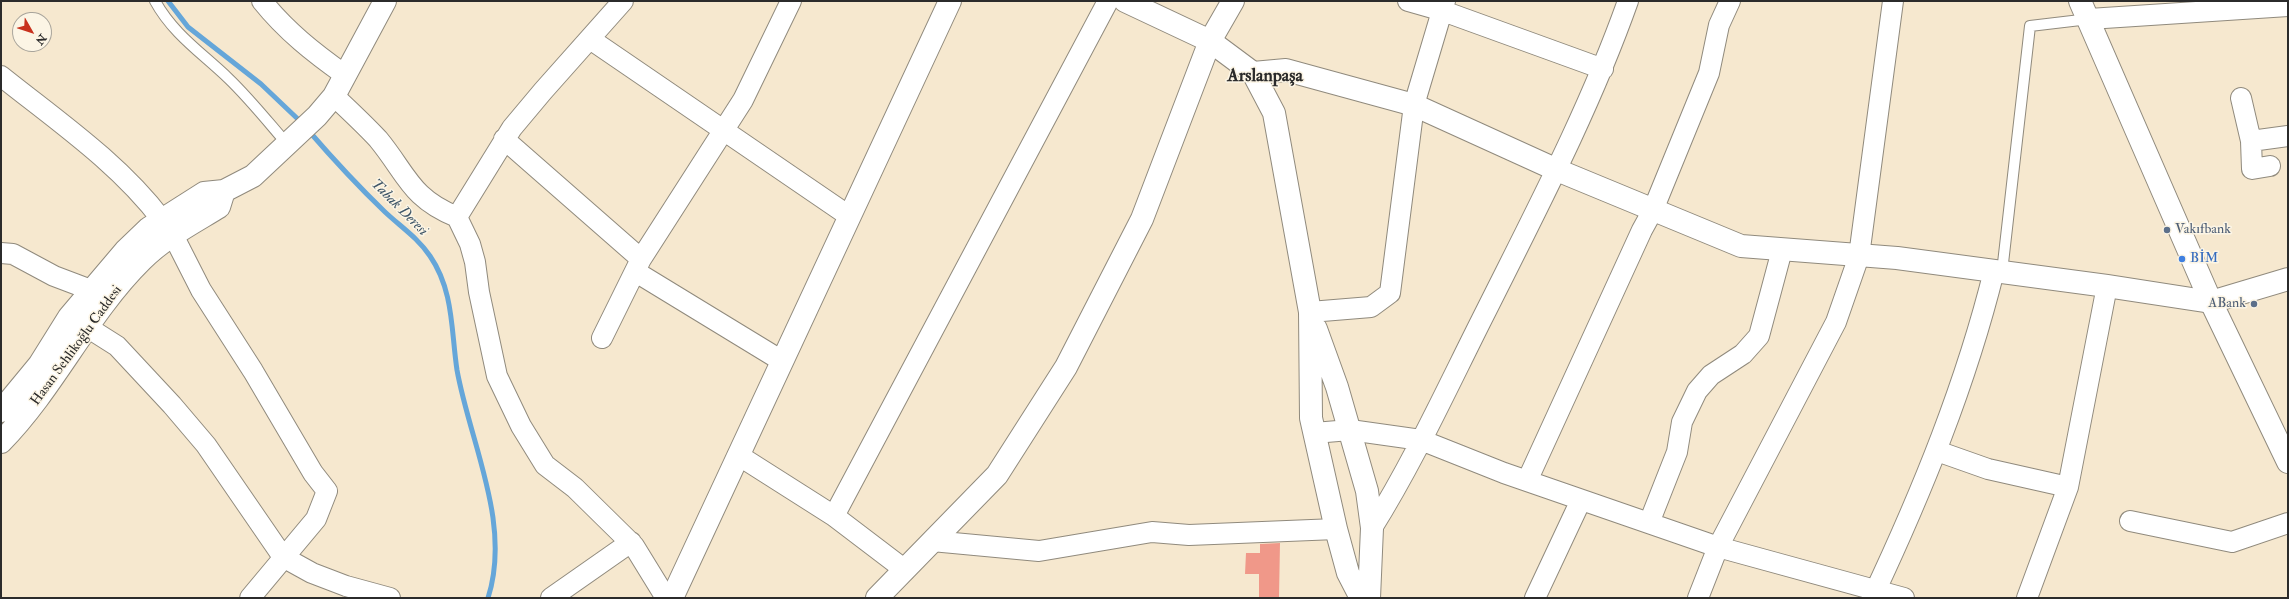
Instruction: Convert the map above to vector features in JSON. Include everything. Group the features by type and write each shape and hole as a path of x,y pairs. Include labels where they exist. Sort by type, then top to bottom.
{"street":[{"path":"262,1 276,18 308,49 345,75"},
{"name":"Hasan Sehlikoğlu Caddesi","path":"1,442 19,424 57,374 87,327 167,228 204,193 224,191 253,176 317,116 334,96 385,1"},
{"path":"456,217 504,139 543,91 623,1"},
{"path":"602,338 639,266 743,100 791,1"},
{"path":"672,598 950,1"},
{"path":"834,516 1108,1"},
{"path":"1125,1 1210,42 1253,73 1274,113 1310,312 1350,430 1366,491 1372,528 1368,598"},
{"path":"877,598 997,475 1066,367 1142,219 1210,42 1233,1"},
{"path":"1408,1 1444,6 1602,69"},
{"path":"1372,528 1420,440 1557,170 1602,69 1628,1"},
{"path":"1527,481 1642,230 1653,210 1709,72 1719,25 1730,1"},
{"path":"1698,598 1718,547 1836,322 1859,256 1893,1"},
{"path":"1310,312 1371,307 1390,293 1414,105 1444,6"},
{"path":"2288,6 2085,10 2123,104 2211,302 2288,462"},
{"path":"590,39 849,216"},
{"path":"1253,73 1286,70 1414,105 1557,170 1741,246 1897,258 2107,286 2211,302 2288,279"},
{"path":"1,76 82,141 146,199 167,228 200,290 253,371 313,473 327,491 316,519 250,598"},
{"path":"334,96 378,140 415,191 438,210 456,217 470,244 475,262 478,292 497,376 521,426 545,465 575,488 631,542 666,598"},
{"path":"2241,98 2251,141 2252,169 2270,166"},
{"path":"2251,141 2288,136"},
{"path":"504,139 639,266 782,361"},
{"name":"Hasan Sehlikoğlu Caddesi","path":"1,411 39,365 69,317 125,251 149,228 167,228"},
{"path":"1649,523 1677,452 1682,422 1697,391 1711,374 1743,354 1759,336 1782,250"},
{"path":"1,253 13,254 54,276 91,290"},
{"path":"1874,594 1937,451 1998,272"},
{"path":"2027,598 2068,487 2107,286"},
{"path":"1310,312 1311,418 1336,529 1348,573 1361,598"},
{"path":"87,327 117,346 206,445 283,557 312,573 346,586 390,598"},
{"path":"1314,433 1350,430 1420,440 1527,481 1718,547 1874,594 1904,598"},
{"path":"1937,451 1988,469 2068,487"},
{"path":"738,455 834,516 905,570"},
{"path":"1534,598 1581,500"},
{"path":"2130,521 2232,542 2288,523"},
{"path":"932,541 1039,551 1152,532 1189,536 1336,529"},
{"path":"551,598 631,542"}],"lane":[{"path":"155,1 170,25 182,38 248,98 290,142"},
{"path":"1998,272 2030,26 2085,10"}],"building":[{"path":"1280,543 1279,598 1259,598 1259,574 1245,574 1246,553 1260,553 1260,544"}],"waterway":[{"name":"Tabak Deresi","path":"168,1 188,27 261,84 302,123"},
{"name":"Tabak Deresi","path":"308,130 365,192 420,244 430,256 444,283 448,297 457,370 463,398 479,454 492,512 495,541 494,570 488,598"}],"place":[{"name":"Vakıfbank","path":"2167,230"},
{"name":"BİM","path":"2182,259"},
{"name":"ABank","path":"2254,304"}],"district":[{"name":"Arslanpaşa","path":"1265,77"}]}
